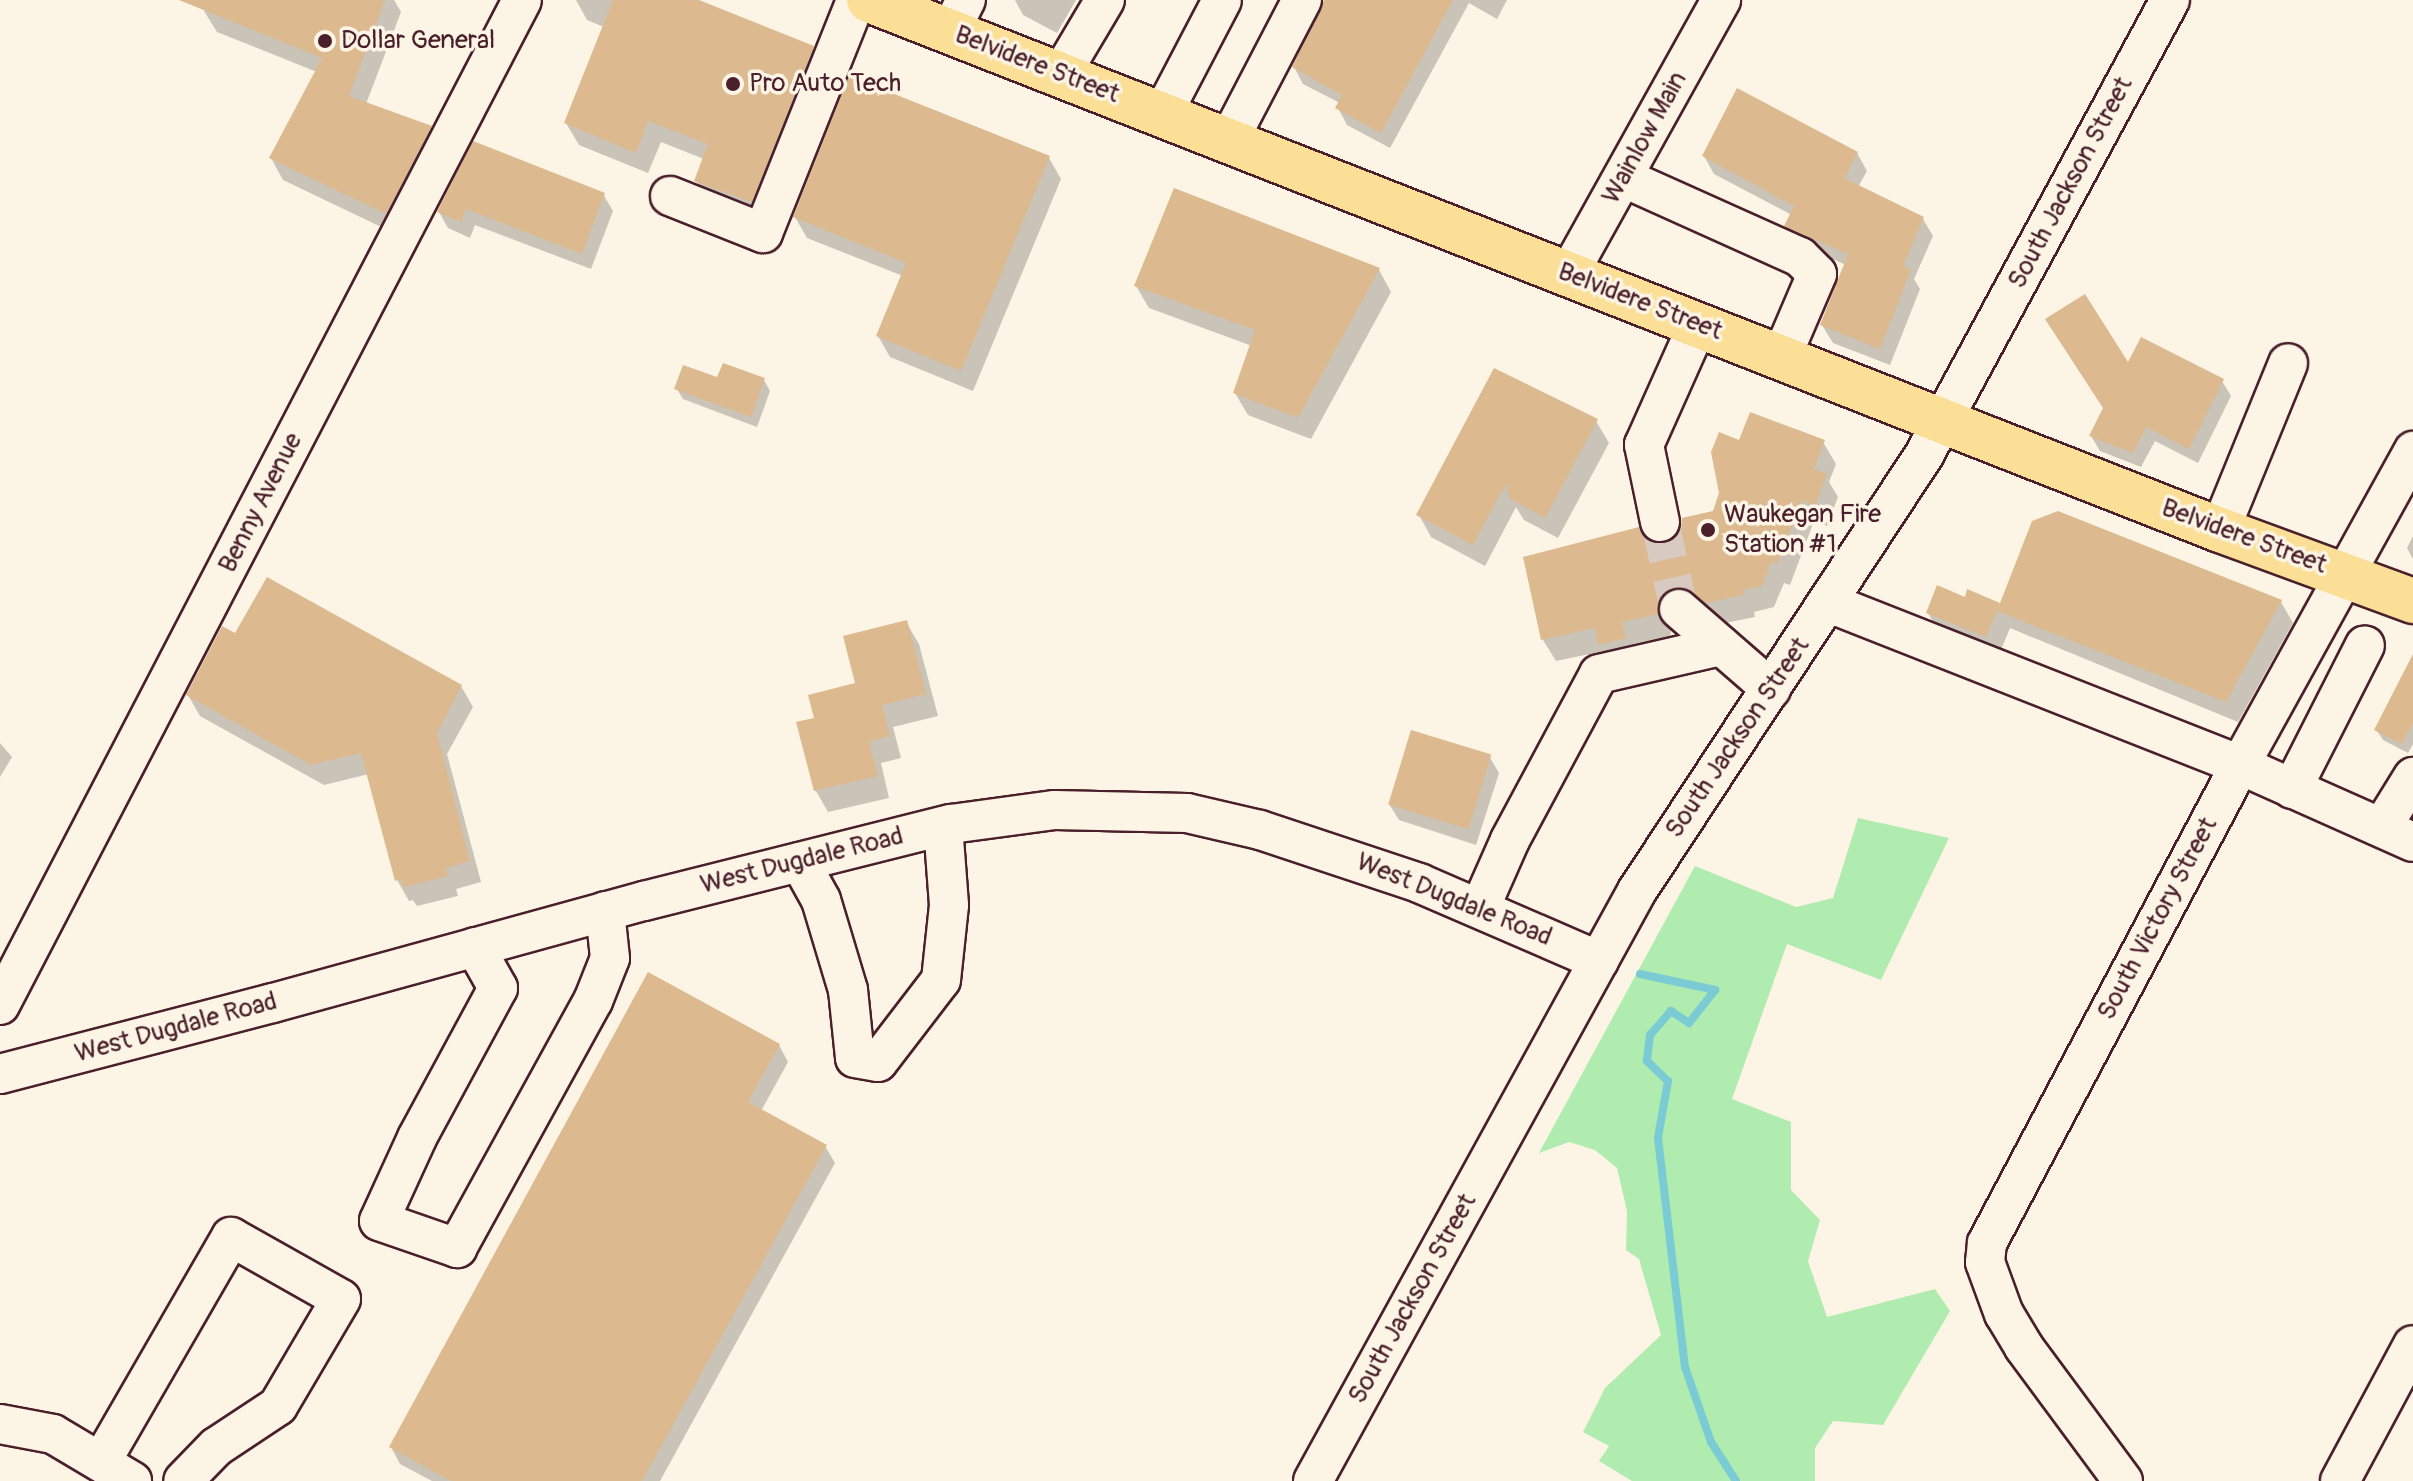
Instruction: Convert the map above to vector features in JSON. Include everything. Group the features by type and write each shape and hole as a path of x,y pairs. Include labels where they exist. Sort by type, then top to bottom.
{"main road":[{"name":"Belvidere Street","path":"869,0 958,15 1061,74 2220,530 2413,601"}],"street":[{"name":"Benny Avenue","path":"0,1005 522,0"},
{"path":"670,196 763,233 856,0"},
{"path":"1061,74 1105,0"},
{"path":"1163,113 1222,0"},
{"path":"1229,140 1302,0"},
{"name":"Wainlow Main","path":"1568,275 1721,0"},
{"name":"South Jackson Street","path":"1313,1481 1657,858 1829,603 1942,421 2170,0"},
{"path":"1624,178 1800,257 1817,274 1812,294 1781,358"},
{"path":"1660,522 1644,445 1698,324"},
{"path":"2220,530 2288,363"},
{"name":"South Victory Street","path":"2123,1481 2004,1314 1985,1262 1987,1243 2240,765 2413,451"},
{"path":"1829,603 2240,765 2397,834 2413,777"},
{"path":"1679,609 1771,689"},
{"path":"2292,789 2365,645"},
{"path":"1480,908 1510,840 1599,674 1721,646"},
{"name":"West Dugdale Road","path":"0,1074 605,911 943,826 1055,810 1187,813 1330,852 1480,908 1599,961"},
{"path":"800,862 821,900 848,990 855,1058 878,1062 941,980 949,905 943,826"},
{"path":"475,947 498,988 417,1138 379,1221 457,1248 593,1001 610,958 605,911"},
{"path":"0,1424 53,1434 116,1472 231,1237 341,1299 278,1406 216,1447 183,1481"},
{"path":"2340,1481 2413,1345"}],"green space":[{"path":"1858,818 1949,838 1881,980 1787,944 1732,1099 1791,1122 1791,1190 1820,1220 1808,1261 1827,1317 1935,1289 1950,1311 1883,1425 1833,1421 1815,1448 1815,1481 1632,1481 1599,1461 1609,1446 1583,1432 1605,1388 1661,1335 1639,1259 1626,1250 1627,1211 1617,1168 1595,1150 1569,1142 1539,1153 1695,866 1796,907 1833,898"}],"building":[{"path":"179,0 385,0 349,96 432,126 386,214 269,158 322,58"},
{"name":"Pro Auto Tech","path":"613,0 699,0 814,46 752,202 694,181 708,144 648,121 636,153 564,123"},
{"path":"1324,0 1453,0 1381,133 1335,108 1342,95 1292,67"},
{"path":"849,76 1050,156 961,371 876,336 906,263 793,217"},
{"path":"1737,88 1858,152 1844,178 1924,217 1903,266 1911,270 1880,349 1820,325 1848,254 1784,226 1794,206 1702,156"},
{"path":"473,141 605,193 582,254 466,209 461,222 437,212"},
{"path":"1174,188 1380,268 1298,418 1233,393 1255,330 1134,286"},
{"path":"2085,294 2128,362 2141,337 2224,379 2189,449 2146,427 2133,453 2089,436 2103,408 2045,319"},
{"path":"723,363 765,378 751,417 674,389 683,365 717,377"},
{"path":"1494,368 1598,419 1545,518 1509,498 1506,483 1473,545 1416,515"},
{"name":"Waukegan Fire Station #1","path":"1750,412 1825,440 1814,469 1827,474 1815,506 1802,500 1777,564 1771,562 1762,586 1743,590 1744,595 1706,603 1684,588 1673,588 1662,595 1658,614 1622,622 1626,638 1598,645 1595,628 1541,640 1523,557 1639,527 1652,543 1664,544 1674,539 1681,530 1682,518 1713,511 1719,493 1711,452 1719,432 1739,440"},
{"path":"2058,511 2282,600 2226,702 1997,611 2032,521"},
{"path":"267,577 462,685 437,733 470,861 446,868 448,876 403,887 401,879 395,881 361,753 311,765 186,695 222,626 235,633"},
{"path":"1937,585 1965,597 1967,589 2000,603 1986,637 1926,613"},
{"path":"907,620 926,694 882,705 890,736 869,742 878,776 814,791 796,722 814,718 808,695 855,683 843,636"},
{"path":"2413,654 2413,723 2402,744 2374,730"},
{"path":"1411,730 1491,755 1469,829 1388,805"},
{"path":"648,972 780,1044 748,1102 827,1145 642,1481 451,1481 389,1447"}],"waterway":[{"path":"1640,974 1715,990 1689,1023 1671,1011 1650,1035 1647,1061 1668,1081 1658,1138 1685,1367 1711,1442 1736,1481"}],"tunnel":[{"path":"1660,522 1679,609"}],"place":[{"name":"Dollar General","path":"325,41"},
{"name":"Pro Auto Tech","path":"733,84"},
{"name":"Waukegan Fire Station #1","path":"1708,530"}]}
